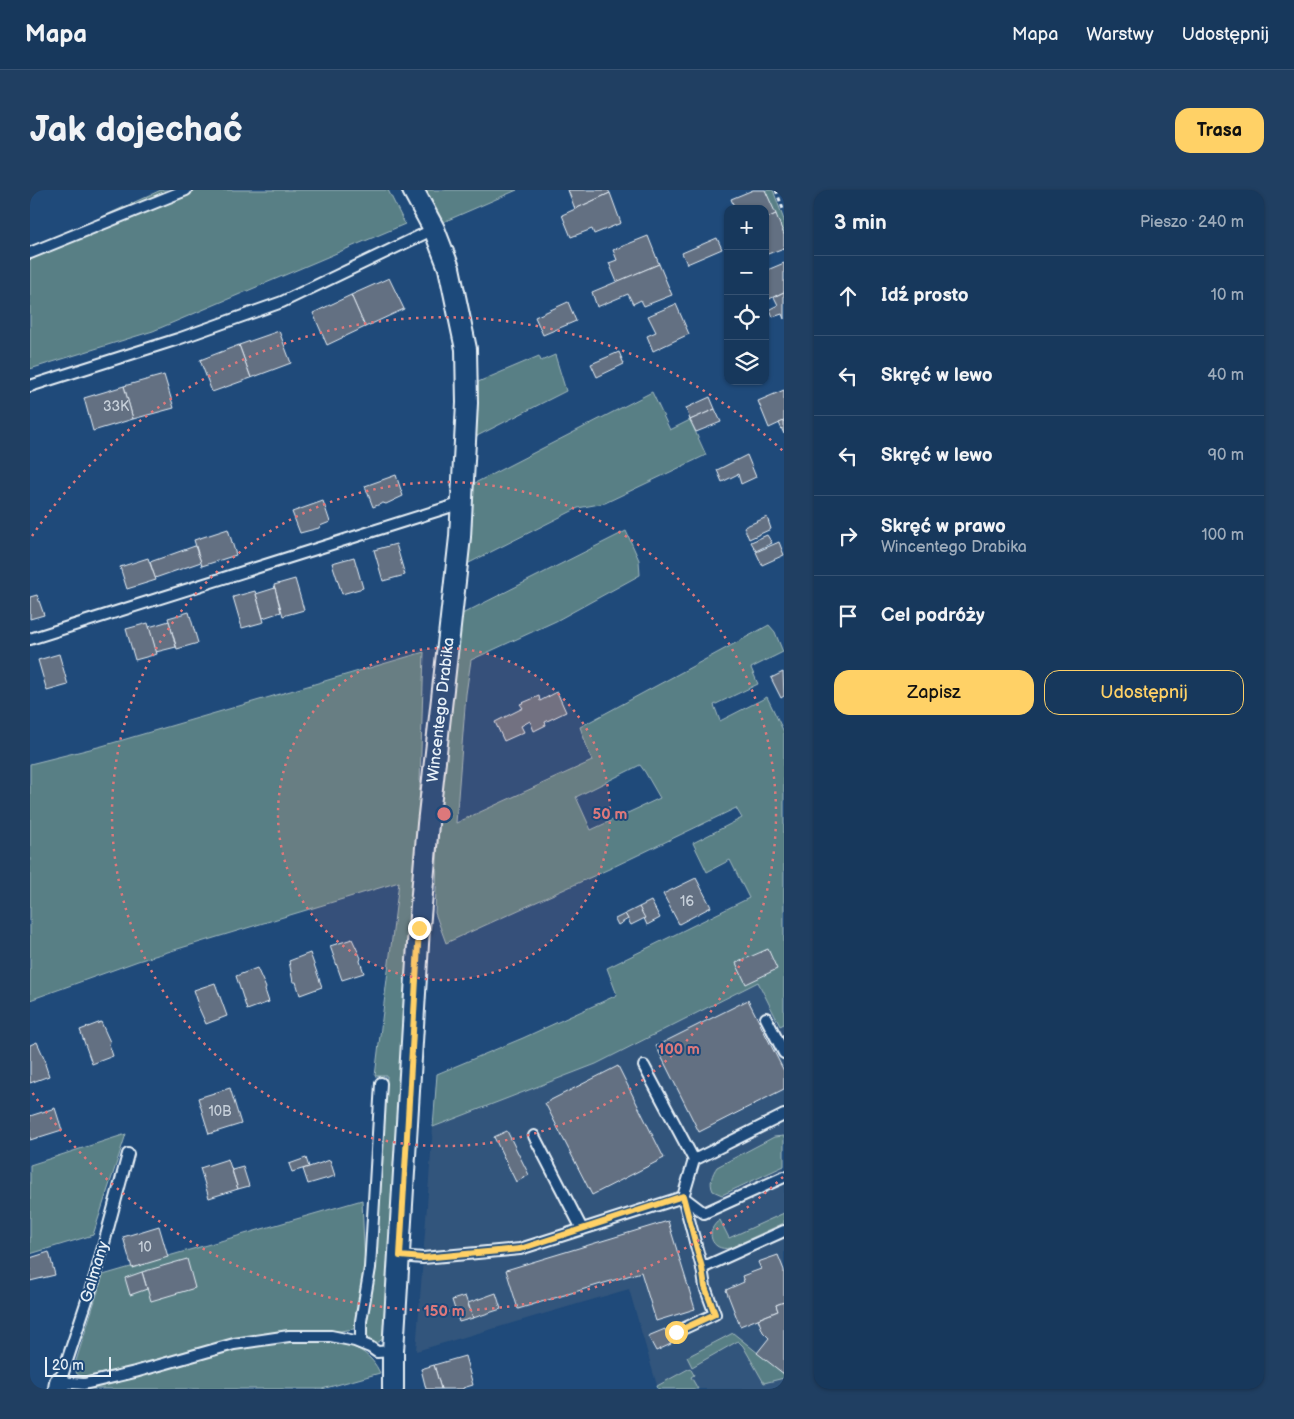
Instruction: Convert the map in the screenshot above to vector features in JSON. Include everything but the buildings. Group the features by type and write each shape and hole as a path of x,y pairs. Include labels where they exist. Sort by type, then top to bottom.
{"street":[{"name":"Wincentego Drabika","path":"393,1389 393,1351 419,928 428,824 460,537 467,403 466,349 449,268 434,229 414,190"}],"lane":[{"path":"30,254 186,190"},
{"path":"30,386 178,339 282,302 434,229"},
{"path":"30,639 462,503"},
{"path":"766,1018 784,1053"},
{"path":"644,1066 694,1160 683,1196 702,1268 705,1287 715,1314 676,1332"},
{"path":"361,1343 361,1320 370,1268 381,1084"},
{"path":"694,1160 784,1115"},
{"path":"534,1136 582,1229"},
{"name":"Galmany","path":"59,1386 96,1273 128,1154"},
{"path":"683,1196 704,1213 784,1177"},
{"path":"400,1256 423,1258 520,1249 683,1196"},
{"path":"702,1268 784,1231"},
{"path":"59,1386 84,1384 135,1372 234,1344 289,1336 331,1336 361,1343 377,1352 393,1351"}],"path":[{"path":"776,190 784,212"}],"shaded area":[{"path":"758,982 779,1026 784,1024 784,1389 658,1389 629,1289 416,1351 433,1127 596,1064"}],"green space":[{"path":"161,190 388,190 405,224 153,331 30,369 30,250"},
{"path":"423,190 517,190 441,223"},
{"path":"765,190 773,190 784,220 784,235"},
{"path":"555,355 566,391 475,437 478,382 539,356 541,361"},
{"path":"652,392 670,430 690,420 706,455 605,503 578,508 463,566 471,517 473,484"},
{"path":"626,531 639,560 640,575 556,621 471,660 466,694 456,823 592,761 580,727 769,625 775,632 783,652 751,668 758,684 714,705 720,721 767,697 784,732 784,1024 780,1026 758,982 596,1064 433,1127 437,1074 523,1038 617,995 607,968 749,898 730,860 707,872 693,843 742,818 736,808 609,869 446,943 435,913 439,812 462,614","holes":["640,765 660,798 591,830 576,797"]},
{"path":"424,652 419,818 408,947 408,1002 384,1338 377,1343 371,1342 367,1335 366,1321 374,1269 387,1076 375,1076 399,882 138,961 30,1000 30,764 102,746"},
{"path":"126,1134 93,1235 30,1254 30,1165"},
{"path":"784,1136 784,1166 722,1195 713,1191 712,1179 717,1167 774,1137"},
{"path":"362,1200 365,1268 354,1329 340,1331 292,1330 233,1339 133,1367 84,1377 77,1374 74,1367 103,1275"},
{"path":"784,1213 784,1223 730,1248 718,1247 714,1244 711,1234 712,1229 720,1220 729,1238"},
{"path":"733,1333 784,1374 784,1378 764,1383 743,1346 738,1341 692,1367 687,1357"},
{"path":"290,1341 329,1342 353,1347 373,1361 380,1373 322,1389 68,1389 84,1388 234,1348"},
{"path":"690,1368 694,1375 691,1377 698,1389 658,1389 657,1386"}],"route":[{"path":"419,928 400,1256 423,1258 520,1249 683,1196 702,1268 705,1287 715,1314 676,1332"}]}
